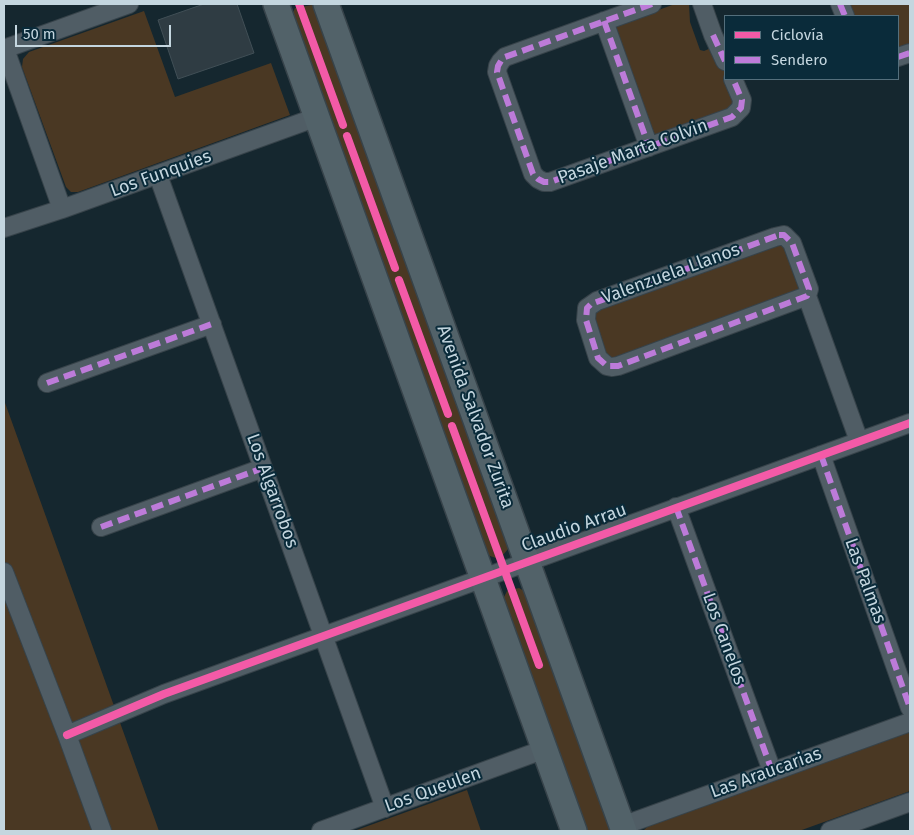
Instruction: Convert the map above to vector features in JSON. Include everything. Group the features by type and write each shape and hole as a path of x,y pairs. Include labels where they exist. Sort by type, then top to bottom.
{"main road":[{"path":"276,4 574,831"},
{"name":"Avenida Salvador Zurita","path":"326,4 623,828"}],"street":[{"path":"62,209 4,49 97,9 129,4"},
{"name":"Pasaje Marta Colvin","path":"652,4 505,57 498,66 498,72 533,174 538,179 550,182 732,117 741,108 742,100 733,80"},
{"path":"702,4 713,36 724,59"},
{"path":"604,21 649,147"},
{"name":"Los Funquies","path":"4,228 158,175 317,117"},
{"name":"Los Algarrobos","path":"158,175 385,808"},
{"name":"Valenzuela Llanos","path":"807,296 612,367 606,366 598,358 586,320 588,308 597,301 779,235 784,235 792,243 809,289 807,296 859,441"},
{"path":"47,383 212,324"},
{"name":"Claudio Arrau","path":"67,735 164,694 910,423"},
{"name":"Las Palmas","path":"821,455 910,708"},
{"path":"101,527 263,468"},
{"name":"Los Canelos","path":"676,507 772,771"},
{"path":"4,572 102,831"},
{"name":"Las Araucarias","path":"623,828 772,771 910,722"},
{"name":"Los Queulen","path":"321,831 545,749"},
{"path":"830,831 910,802"}],"shaded area":[{"path":"675,4 689,4 690,22 700,50 716,49 724,70 724,80 735,98 734,108 654,137 615,27"},
{"path":"848,4 910,4 910,46 899,51 899,15 853,15"},
{"path":"312,5 508,543 508,549 503,555 496,558 484,552 291,17 295,8"},
{"path":"144,11 175,97 271,63 290,115 78,192 71,192 66,187 22,67 23,59 29,52"},
{"path":"780,243 787,247 802,287 800,291 616,361 607,359 592,314 593,311"},
{"path":"4,400 159,831 4,831"},
{"path":"519,588 526,592 612,831 585,831 502,601 507,591"},
{"path":"910,731 910,791 799,831 643,831 648,826"},
{"path":"467,790 481,831 354,831"}],"building":[{"path":"204,4 237,4 254,53 178,79 158,20"}],"marked path":[{"path":"652,4 505,57 501,61 497,72 533,174 538,179 550,182 732,117 741,108 742,100 733,80"},
{"path":"840,4 845,15"},
{"path":"604,21 649,147"},
{"path":"713,35 724,59"},
{"path":"899,57 910,53"},
{"path":"779,235 784,235 792,243 809,289 807,296 618,366 607,366 598,358 586,320 587,308 591,304 779,235"},
{"path":"47,383 212,324"},
{"path":"821,455 910,708"},
{"path":"101,527 263,468"},
{"path":"676,507 772,771"}],"cycle path":[{"path":"299,4 343,125"},
{"path":"347,136 395,268"},
{"path":"399,280 448,414"},
{"path":"67,735 164,694 910,423"},
{"path":"452,426 539,665"}]}
